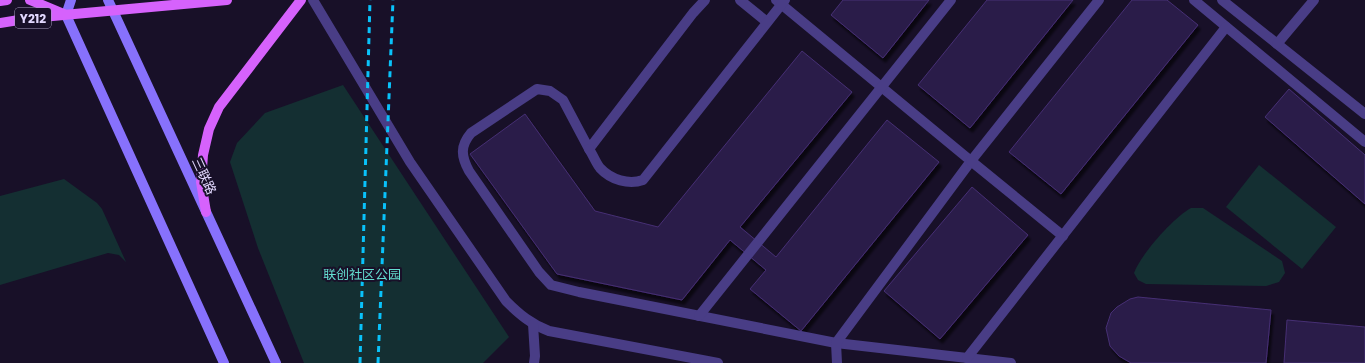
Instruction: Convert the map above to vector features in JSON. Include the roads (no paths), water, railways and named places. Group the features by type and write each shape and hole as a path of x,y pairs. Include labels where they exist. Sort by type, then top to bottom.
{"main road":[{"name":"Y212","path":"0,1 7,0"},
{"name":"Y212","path":"30,0 66,15"},
{"name":"Y212","path":"0,23 31,18 227,0"},
{"path":"206,212 201,182 203,155 209,129 219,107 301,0"}],"street":[{"path":"71,0 66,15 224,363"},
{"name":"三联路","path":"108,0 276,363"}],"lane":[{"path":"314,0 410,162 506,301 533,324 549,330 718,363"},
{"path":"589,149 693,12 705,0"},
{"path":"740,0 767,22"},
{"path":"699,316 951,0"},
{"path":"837,363 836,343 971,161 1099,0"},
{"path":"1194,0 1365,142"},
{"path":"1222,0 1365,114"},
{"path":"1277,44 1314,0"},
{"path":"1011,363 836,343 579,292 551,285 539,272 468,171 462,160 464,140 471,133 537,89 550,91 563,100 600,168 611,176 624,182 635,183 643,180 767,22 781,1 971,161 1063,236"},
{"path":"967,358 1226,27"},
{"path":"533,324 535,335 535,363"}],"railway":[{"path":"360,363 370,0"},
{"path":"378,363 393,0"}],"park label":[{"name":"联创社区公园","path":"362,274"}]}
